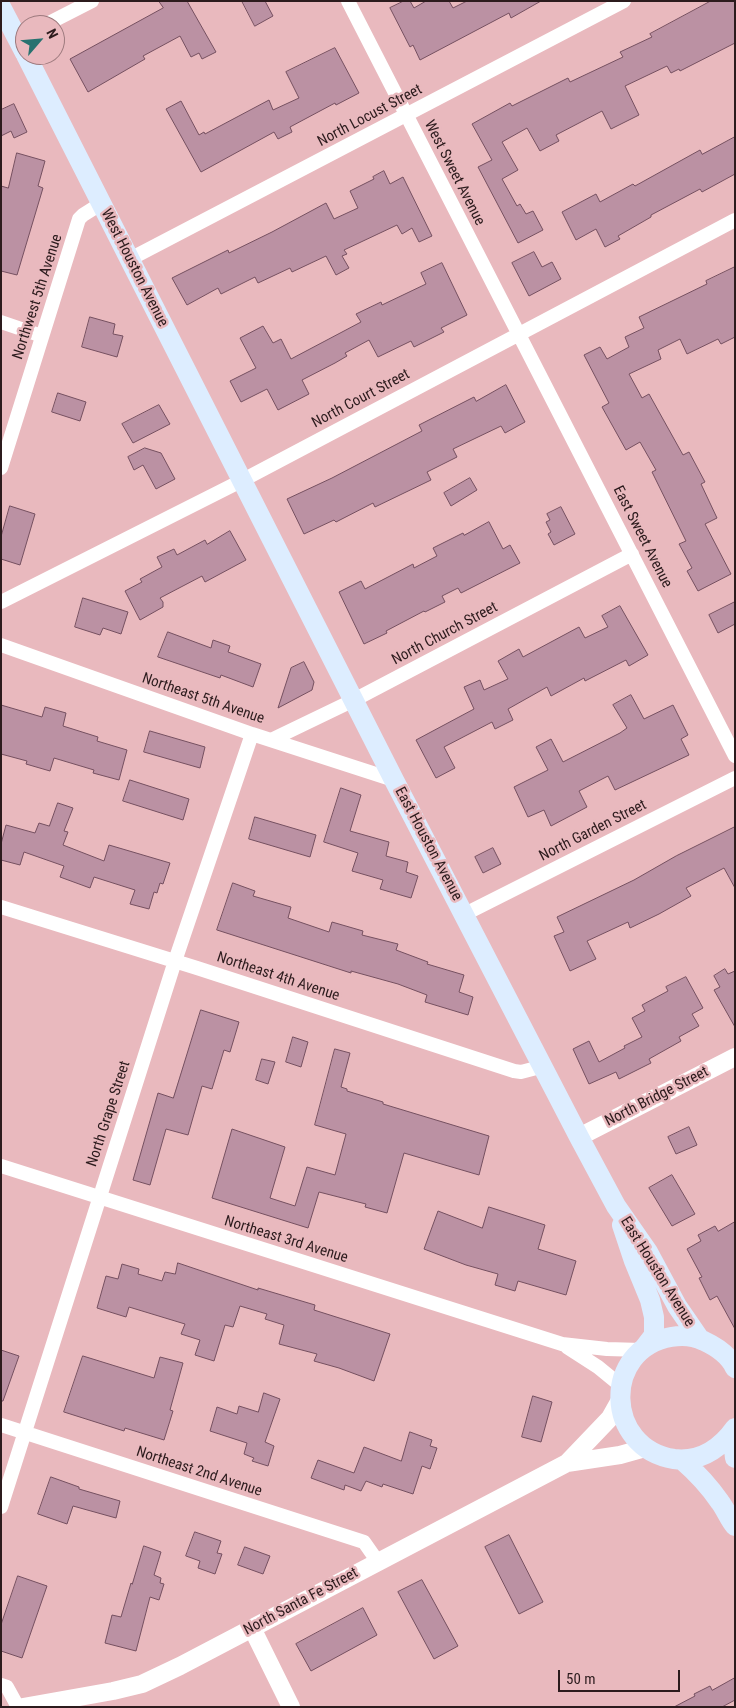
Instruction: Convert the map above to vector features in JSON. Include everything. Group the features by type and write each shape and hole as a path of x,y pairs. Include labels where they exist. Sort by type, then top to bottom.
{"main road":[{"name":"West Houston Avenue","path":"1,7 15,32"},
{"name":"West Houston Avenue","path":"32,65 243,480"},
{"name":"East Houston Avenue","path":"243,480 394,780 616,1206 648,1252 677,1306 699,1338"},
{"name":"East Houston Avenue","path":"616,1206 634,1261 650,1300 654,1318 654,1334 628,1366 620,1394"},
{"path":"643,1349 661,1339 680,1336 699,1338 718,1348 732,1362 735,1368"},
{"path":"620,1394 623,1419 632,1435 645,1448 663,1457 682,1460 699,1457 714,1450 727,1440 735,1428"},
{"path":"735,1434 735,1458"},
{"path":"682,1460 697,1473 735,1526"}],"street":[{"path":"65,15 92,1"},
{"name":"West Sweet Avenue","path":"348,1 519,333"},
{"name":"North Locust Street","path":"130,259 624,1"},
{"name":"Northwest 5th Avenue","path":"1,468 80,219 83,215 102,204"},
{"name":"North Court Street","path":"1,602 243,480 735,220"},
{"path":"1,322 42,336"},
{"name":"East Sweet Avenue","path":"519,333 735,756"},
{"name":"North Church Street","path":"272,740 354,700 632,554"},
{"name":"Northeast 5th Avenue","path":"1,645 252,734 394,780"},
{"name":"North Grape Street","path":"1,1507 175,961 252,734"},
{"name":"North Garden Street","path":"465,914 735,778"},
{"name":"Northeast 4th Avenue","path":"1,907 175,961 514,1072 544,1066"},
{"name":"North Bridge Street","path":"579,1136 735,1057"},
{"name":"Northeast 3rd Avenue","path":"1,1166 562,1344 607,1349 643,1349"},
{"name":"Northeast 3rd Avenue","path":"562,1344 598,1366 620,1394"},
{"name":"North Santa Fe Street","path":"23,1707 142,1684 180,1666 567,1463 610,1418 620,1394"},
{"name":"Northeast 2nd Avenue","path":"1,1425 364,1542 378,1562"},
{"name":"North Santa Fe Street","path":"567,1463 620,1455 645,1448"},
{"path":"252,1628 291,1707"},
{"path":"1,1685 7,1687 18,1707"}],"building":[{"path":"159,1 187,1 216,52 202,59 199,53 191,57 180,36 143,56 145,59 88,92 70,59 163,8"},
{"path":"242,1 265,1 273,16 255,26"},
{"path":"404,1 410,1 414,8 426,1 449,1 453,8 467,1 541,1 511,18 509,13 420,60 413,45 410,47 390,8"},
{"path":"711,1 735,1 735,43 680,71 679,69 671,73 667,66 625,86 639,115 611,129 602,111 556,135 559,141 540,151 527,128 502,142 518,170 502,179 517,206 520,204 526,214 533,211 543,230 518,243 478,167 492,160 472,124 510,103 512,106 568,78 570,82 623,57 620,52 652,37 650,34"},
{"path":"335,48 359,93 336,105 335,103 290,127 292,132 278,139 274,132 201,172 166,109 181,101 199,135 204,132 205,134 269,100 273,110 299,98 286,72"},
{"path":"14,104 27,132 14,138 11,131 1,136 1,110"},
{"path":"735,137 735,174 702,192 700,189 651,215 651,217 618,236 620,239 605,247 596,229 576,240 562,212 596,194 600,202 633,184 635,186 700,150 702,154"},
{"path":"17,153 45,161 38,186 43,188 17,275 1,271 1,186 8,188"},
{"path":"384,171 390,184 403,177 432,236 419,242 412,228 402,234 397,225 344,250 347,254 342,256 349,268 336,275 326,256 292,272 290,268 258,283 255,277 221,294 218,288 187,305 172,278 228,250 229,253 326,203 334,219 358,208 350,191 374,179 373,177"},
{"path":"534,252 542,267 552,262 561,279 529,296 512,263"},
{"path":"442,263 467,315 441,328 444,332 414,347 411,341 378,357 369,340 345,353 347,356 302,380 309,394 278,410 267,389 241,402 230,381 256,368 240,338 263,326 273,343 281,339 291,359 361,322 356,314 381,302 382,305 426,284 421,273"},
{"path":"735,267 735,337 721,344 718,339 687,354 680,339 658,350 661,359 629,374 642,398 649,394 683,455 689,452 705,482 701,484 717,518 705,524 731,574 698,591 687,571 692,568 679,544 686,541 652,472 656,470 640,442 626,450 602,407 609,403 584,355 600,347 607,359 629,347 625,337 644,328 639,317 707,284 706,281"},
{"path":"90,317 115,324 113,334 123,336 117,357 82,347"},
{"path":"506,385 525,422 505,433 501,426 453,449 457,457 427,472 431,480 375,507 373,503 336,522 334,520 304,534 287,499 422,431 419,425 474,397 476,401"},
{"path":"58,393 86,402 80,421 52,412"},
{"path":"159,405 170,424 133,443 122,424"},
{"path":"145,448 161,453 175,479 156,489 143,465 134,470 128,457"},
{"path":"470,478 477,490 451,506 444,493"},
{"path":"10,506 35,514 20,565 1,559 1,537"},
{"path":"561,507 575,534 554,545 548,534 551,532 546,522 550,520 547,514"},
{"path":"489,522 503,549 510,545 520,563 461,593 458,588 442,596 445,602 424,611 364,644 339,592 361,581 365,589 413,564 414,568 437,556 433,548"},
{"path":"230,531 246,560 205,582 202,576 160,598 163,602 163,607 140,620 125,591 142,582 140,579 162,567 157,557 174,549 177,555 205,540 207,544"},
{"path":"83,598 128,612 121,634 103,628 100,635 75,627"},
{"path":"735,602 735,624 718,633 709,615"},
{"path":"620,606 648,655 629,666 626,660 585,681 584,678 551,696 547,687 508,709 513,720 495,729 492,722 444,747 455,768 436,778 416,740 474,709 464,687 480,680 484,690 508,679 498,661 519,649 523,657 579,627 585,638 608,627 602,616"},
{"path":"168,632 211,648 213,640 230,646 228,652 261,664 253,687 221,675 220,678 158,657"},
{"path":"304,662 314,682 312,690 278,708 291,668"},
{"path":"631,695 644,719 673,705 688,735 681,739 689,755 615,790 608,776 579,791 587,807 551,826 544,810 528,817 514,787 548,770 536,747 551,739 563,762 620,733 627,728 613,705"},
{"path":"1,705 42,717 45,707 66,713 63,726 98,737 97,741 127,750 119,780 93,773 94,770 54,758 50,771 26,764 27,761 1,754"},
{"path":"150,731 205,747 200,768 144,752"},
{"path":"130,780 189,799 183,820 123,801"},
{"path":"341,788 361,795 350,831 389,842 386,856 408,862 406,872 418,876 411,898 380,889 383,880 352,871 358,853 324,842"},
{"path":"58,803 73,808 64,831 68,832 63,845 104,861 109,845 170,863 163,884 160,883 157,893 154,892 149,909 130,904 135,890 94,877 90,888 60,877 64,866 24,852 20,865 1,860 1,844 6,825 35,833 39,823 49,826"},
{"path":"255,817 316,835 310,857 249,839"},
{"path":"735,827 735,888 724,868 686,888 691,896 659,914 630,928 628,922 587,941 596,959 570,971 554,936 564,932 557,917 634,880 676,856"},
{"path":"493,848 501,864 483,873 475,857"},
{"path":"233,883 255,891 253,896 291,907 288,918 329,932 332,922 363,931 362,935 398,944 396,950 428,962 427,964 464,975 459,992 473,997 468,1015 425,1002 427,995 398,984 351,971 351,973 217,930"},
{"path":"725,969 728,974 735,971 735,1027 714,990 720,987 714,976"},
{"path":"686,977 703,1008 692,1014 699,1026 679,1037 681,1041 649,1059 651,1063 619,1079 616,1072 589,1084 573,1049 589,1041 599,1062 625,1048 624,1046 642,1037 632,1018 645,1011 642,1005 668,991 666,987"},
{"path":"201,1010 239,1022 230,1052 224,1050 212,1089 202,1086 188,1135 166,1129 150,1185 133,1180 158,1093 173,1098"},
{"path":"293,1037 308,1042 301,1067 286,1062"},
{"path":"335,1049 350,1053 341,1087 347,1089 347,1091 383,1102 383,1104 489,1136 479,1175 404,1153 387,1213 365,1207 366,1204 319,1192 308,1228 212,1198 232,1129 285,1147 270,1198 295,1206 307,1167 335,1175 346,1134 315,1125"},
{"path":"262,1059 275,1062 268,1084 256,1080"},
{"path":"689,1127 697,1145 676,1154 668,1137"},
{"path":"672,1175 695,1214 672,1226 649,1188"},
{"path":"489,1207 545,1225 538,1249 576,1261 566,1295 518,1281 515,1291 495,1285 498,1274 466,1265 424,1249 438,1211 482,1228"},
{"path":"735,1222 735,1329 717,1296 710,1300 699,1278 702,1277 687,1249 701,1241 698,1235 715,1226 718,1231"},
{"path":"178,1263 258,1290 258,1288 315,1305 314,1310 390,1334 374,1381 314,1361 317,1354 279,1344 284,1325 265,1319 267,1314 240,1306 233,1327 225,1325 214,1361 195,1355 200,1340 181,1334 185,1324 129,1307 126,1317 97,1308 106,1276 118,1279 122,1264 139,1269 138,1274 162,1281 165,1272 175,1274"},
{"path":"1,1350 19,1356 3,1401 1,1401"},
{"path":"83,1356 154,1378 160,1357 183,1363 170,1410 173,1411 164,1440 125,1428 124,1431 64,1412"},
{"path":"264,1393 280,1399 265,1442 274,1446 268,1466 252,1461 254,1458 244,1454 247,1443 210,1431 217,1407 237,1414 239,1406 258,1412"},
{"path":"533,1396 552,1402 541,1442 522,1437"},
{"path":"410,1432 432,1440 430,1446 437,1448 430,1469 422,1466 413,1494 383,1484 382,1487 366,1481 361,1491 345,1485 344,1490 311,1478 318,1460 354,1473 364,1447 401,1461"},
{"path":"51,1477 79,1487 79,1489 120,1501 116,1518 73,1506 67,1524 38,1514"},
{"path":"195,1532 221,1541 217,1553 222,1554 215,1574 198,1568 200,1561 186,1556"},
{"path":"509,1535 543,1602 519,1614 485,1547"},
{"path":"144,1546 161,1552 154,1575 161,1578 160,1583 164,1584 159,1600 150,1597 136,1651 105,1643 112,1615 121,1617"},
{"path":"245,1547 270,1556 263,1574 238,1565"},
{"path":"18,1576 47,1586 22,1658 1,1651 1,1625"},
{"path":"422,1580 458,1646 434,1659 398,1592"},
{"path":"363,1608 377,1635 311,1671 296,1644"},
{"path":"735,1678 735,1700 722,1707 674,1707 710,1686 712,1690"}]}
